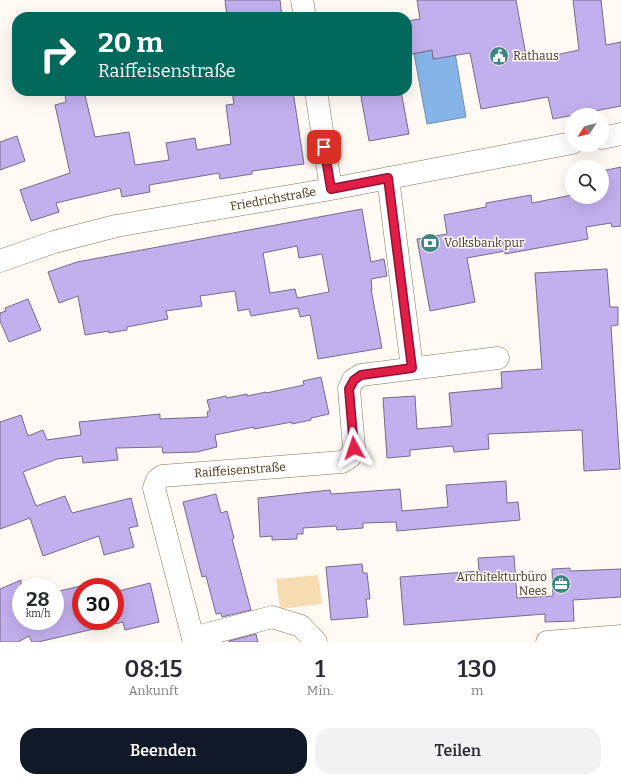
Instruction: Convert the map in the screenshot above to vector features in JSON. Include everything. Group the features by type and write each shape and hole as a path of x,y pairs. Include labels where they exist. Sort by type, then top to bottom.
{"street":[{"path":"302,0 304,12"},
{"path":"317,96 331,189"},
{"path":"609,137 621,134"},
{"name":"Friedrichstraße","path":"0,261 54,242 116,226 331,189 565,145"},
{"path":"388,178 412,368"},
{"name":"Raiffeisenstraße","path":"192,641 154,488 157,480 162,476 342,462 350,457 354,448 349,389 354,380 361,375 498,358"},
{"path":"192,641 272,617 301,626 316,642"},
{"path":"547,642 621,636"}],"shaded area":[{"path":"318,575 322,604 280,609 276,579"}],"water":[{"path":"454,47 466,117 427,124 414,54 432,50 433,59"}],"building":[{"path":"225,0 280,0 281,12 226,12"},
{"path":"417,0 516,0 527,61 579,50 573,0 601,0 606,45 621,42 621,106 609,108 565,108 565,117 553,119 548,97 481,109 470,53 433,59 432,50 412,54 412,20 420,19"},
{"path":"65,96 85,96 95,137 129,132 135,165 169,160 166,143 195,138 197,150 231,144 226,105 234,104 233,96 294,96 304,164 252,171 252,174 220,179 219,173 149,185 150,192 122,197 120,188 56,203 59,212 31,221 20,190 70,173 55,105 66,102"},
{"path":"361,96 402,96 409,134 369,141"},
{"path":"17,136 25,161 0,170 0,142"},
{"path":"621,167 621,226 612,227 611,223 586,227 588,239 505,254 505,251 467,258 475,302 430,311 417,239 447,234 444,215 486,207 486,203 531,195 532,203 565,196 565,204 609,204 609,170"},
{"path":"362,209 371,262 384,259 387,276 371,279 371,289 382,348 318,359 310,315 300,317 298,308 251,316 249,309 238,311 235,291 200,296 202,306 166,311 168,319 127,327 127,330 85,335 78,296 59,303 48,272 77,262","holes":["297,246 299,258 322,254 329,292 297,298 295,289 270,293 263,253"]},
{"path":"607,269 610,307 618,307 618,325 611,326 620,469 584,471 582,430 488,434 489,449 454,452 453,446 410,450 410,456 387,458 383,398 415,396 417,429 452,426 449,393 502,388 501,372 542,369 535,273"},
{"path":"28,299 41,330 9,342 0,321 0,313 6,311 5,308"},
{"path":"321,377 329,414 311,418 311,420 254,429 254,427 215,435 217,447 197,452 163,453 162,447 116,448 118,460 83,463 82,456 57,459 23,472 36,506 65,496 72,513 131,498 138,526 129,528 134,547 104,555 99,536 43,556 30,518 0,529 0,422 21,415 28,436 43,430 47,440 81,435 79,422 160,414 160,419 208,417 207,412 210,411 207,400 226,396 227,398 247,394 247,396 266,393 304,385 303,381"},
{"path":"506,481 507,503 518,502 520,520 397,531 396,522 363,523 363,528 337,530 336,526 303,528 303,534 297,534 297,539 272,540 272,536 260,537 258,498 330,490 331,494 400,489 402,511 448,507 446,485"},
{"path":"216,494 221,513 227,511 234,538 232,539 251,610 222,617 221,613 216,614 206,576 202,577 183,502"},
{"path":"514,556 517,598 553,596 552,569 570,568 570,571 621,569 621,597 573,600 574,621 545,622 545,614 404,625 400,577 479,571 478,558"},
{"path":"362,564 363,573 367,573 370,599 366,599 368,617 331,620 326,567"},
{"path":"150,583 159,622 125,630 124,590"},
{"path":"12,584 12,630 64,630 64,590 72,588 72,630 89,630 38,642 32,642 29,636 18,642 0,642 0,589"},
{"path":"256,634 258,642 229,642 229,641"}],"place":[{"name":"Rathaus","path":"499,56"},
{"name":"Volksbank pur","path":"430,243"},
{"name":"Architekturbüro Nees","path":"561,584"}],"route":[{"path":"324,147 331,189 388,178 412,368 361,375 354,380 349,389 354,448"}]}
